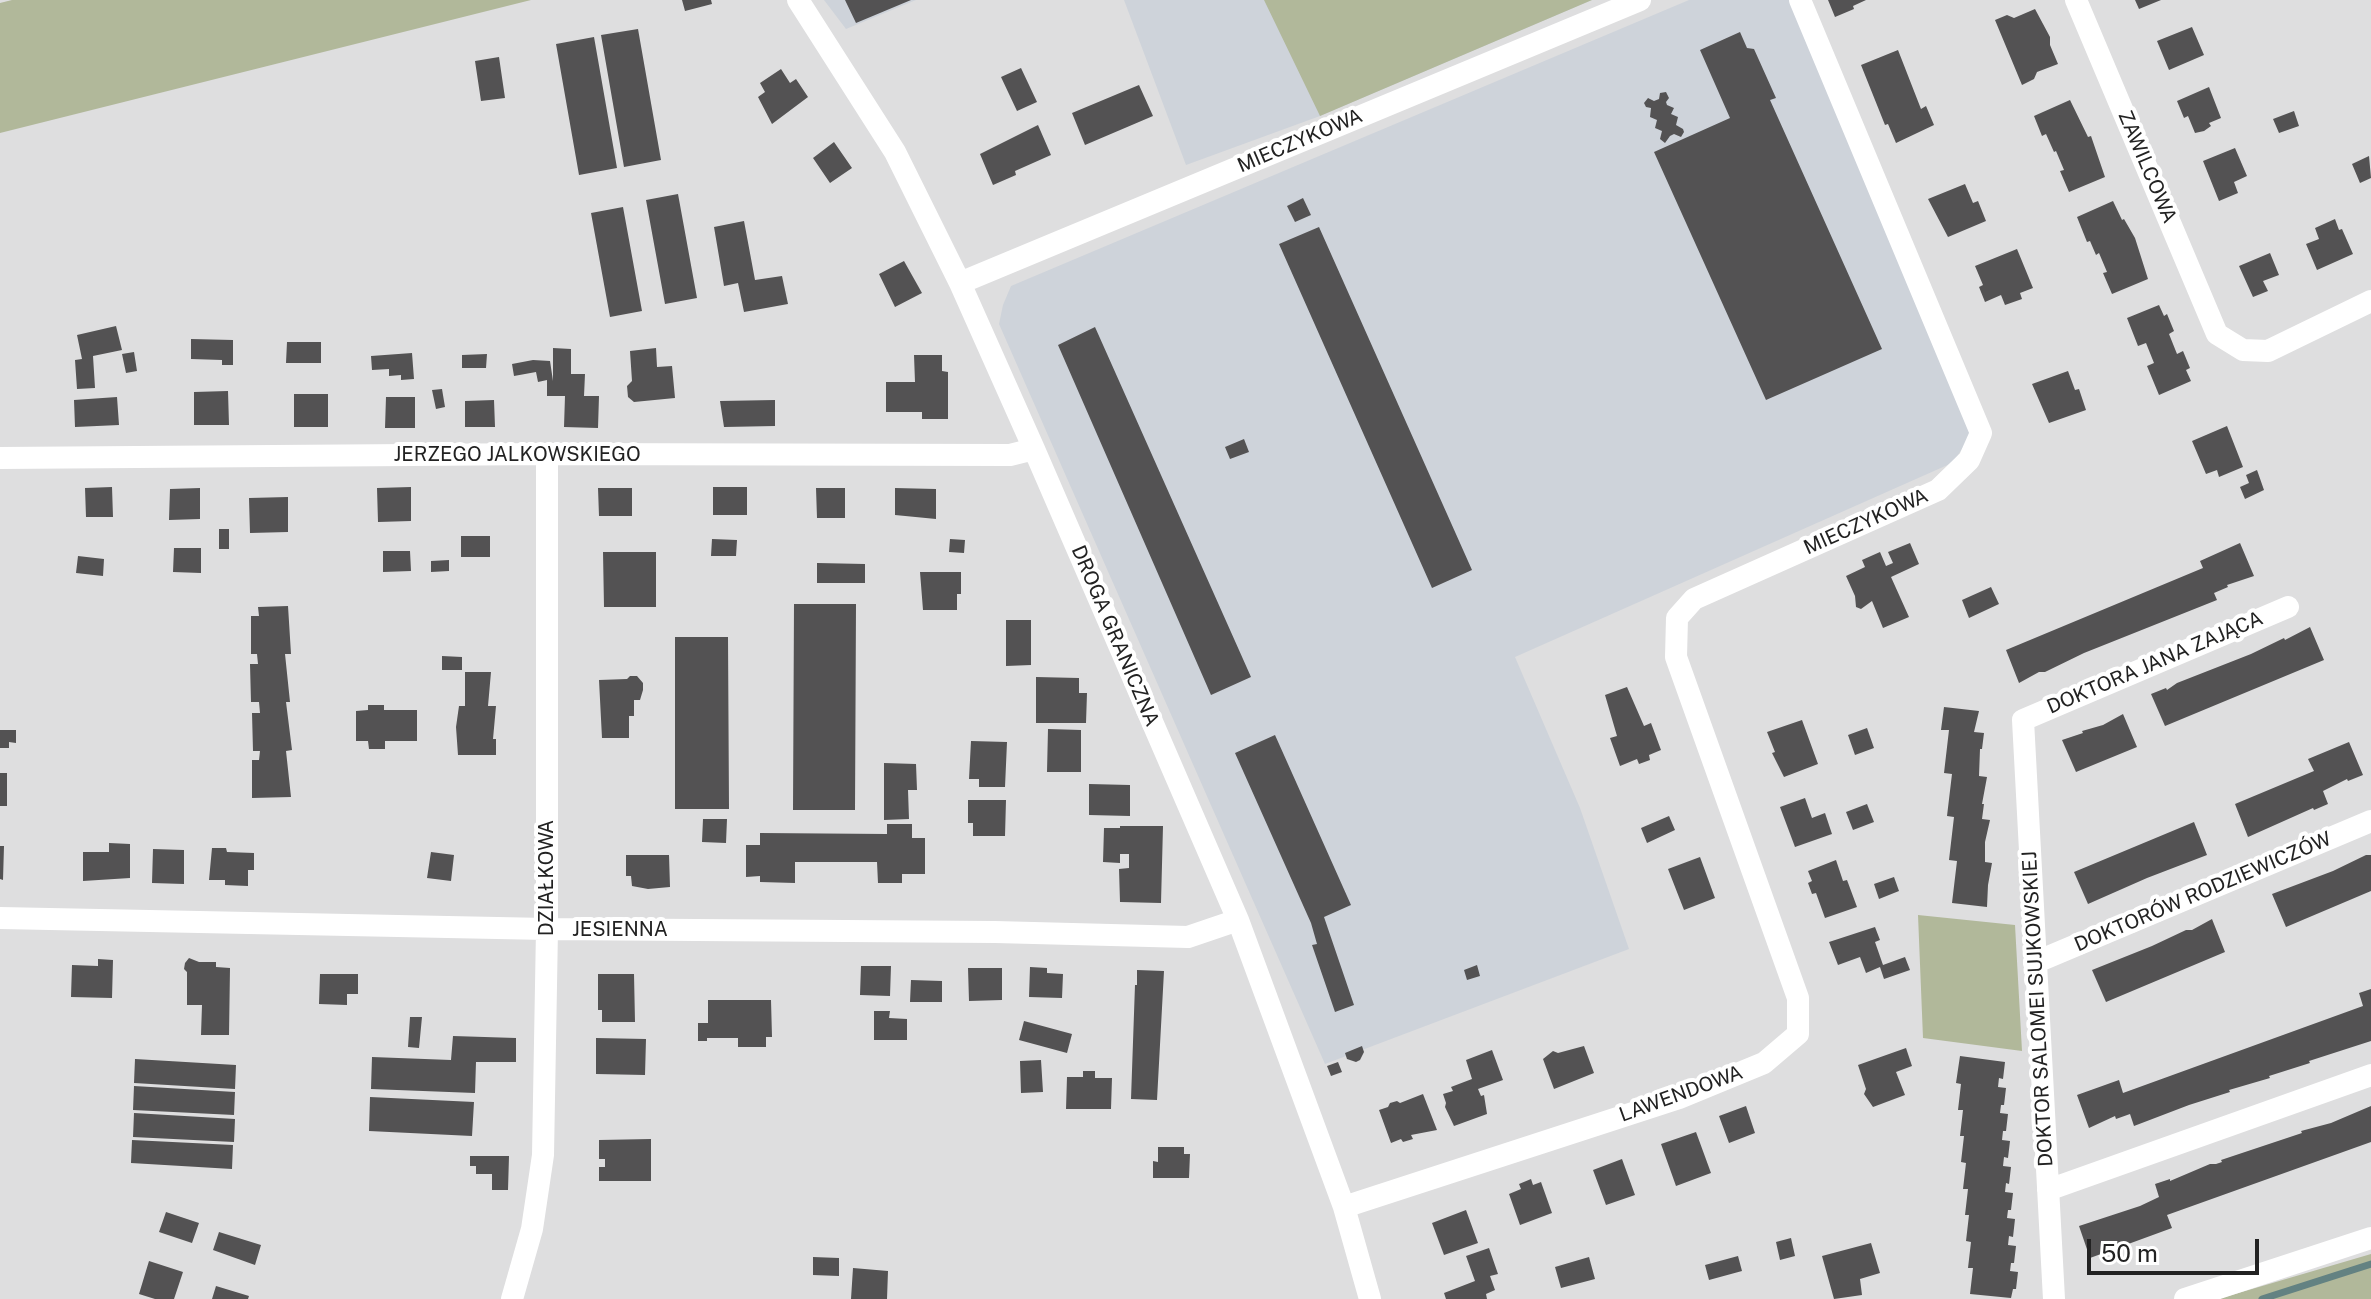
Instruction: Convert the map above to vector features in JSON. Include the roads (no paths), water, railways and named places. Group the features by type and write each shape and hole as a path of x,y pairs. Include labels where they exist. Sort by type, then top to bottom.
{"street":[{"name":"DROGA GRANICZNA","path":"798,0 895,152 960,283 1034,449 1238,920 1344,1207 1370,1299"},
{"name":"MIECZYKOWA","path":"960,283 1640,0"},
{"name":"MIECZYKOWA","path":"1735,822 1676,657 1677,618 1694,599 1938,490 1969,460 1981,433 1800,0"},
{"name":"ZAWILCOWA","path":"2076,0 2217,334 2243,350 2268,351 2371,301"},
{"name":"JERZEGO JALKOWSKIEGO","path":"0,458 1010,455 1034,449"},
{"name":"DZIAŁKOWA","path":"512,1299 532,1229 543,1155 547,929 547,454"},
{"name":"DOKTORA JANA ZAJĄCA","path":"2023,720 2288,607"},
{"name":"DOKTOR SALOMEI SUJKOWSKIEJ","path":"2023,720 2054,1299"},
{"name":"DOKTORÓW RODZIEWICZÓW","path":"2034,963 2371,821"},
{"name":"LAWENDOWA","path":"1344,1207 1679,1098 1764,1063 1798,1034 1798,998 1735,822"},
{"name":"JESIENNA","path":"0,918 547,929 964,931 1188,937 1238,920"},
{"path":"2048,1190 2371,1075"},
{"path":"2185,1299 2371,1238"}],"waterway":[{"path":"2262,1299 2371,1264"}]}
